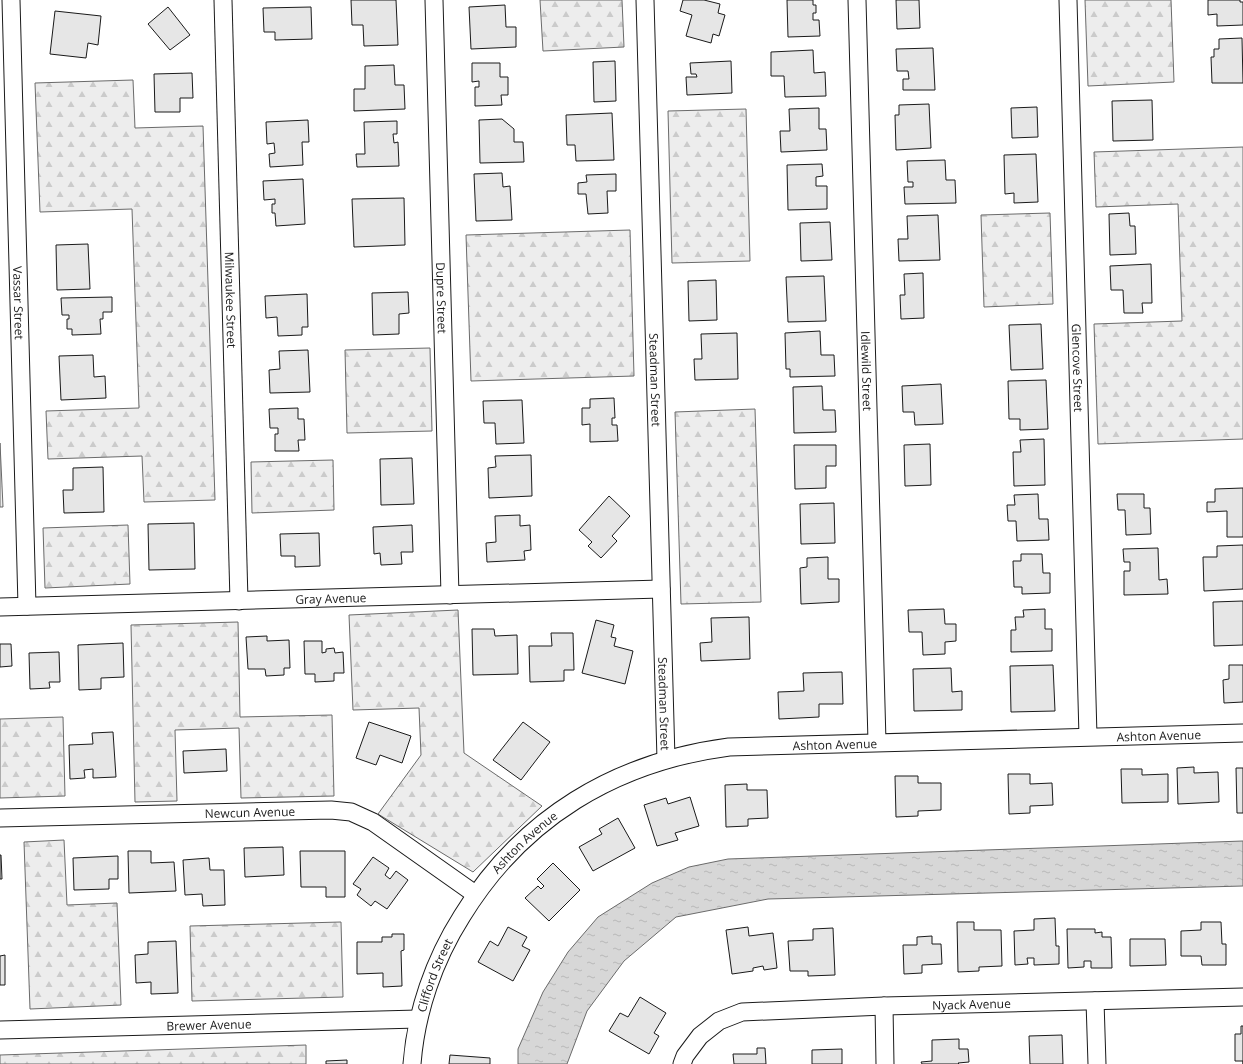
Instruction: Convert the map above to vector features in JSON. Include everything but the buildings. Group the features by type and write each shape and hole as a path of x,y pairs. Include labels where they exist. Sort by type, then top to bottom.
{"street":[{"name":"Vassar Street","path":"11,0 27,606"},
{"name":"Milwaukee Street","path":"223,0 239,601"},
{"name":"Dupre Street","path":"434,0 450,595"},
{"name":"Steadman Street","path":"645,0 666,759"},
{"name":"Idlewild Street","path":"857,0 877,742"},
{"name":"Glencove Street","path":"1068,0 1088,736"},
{"name":"Gray Avenue","path":"0,607 661,590"},
{"name":"Ashton Avenue","path":"475,894 518,844 556,813 603,784 642,767 666,759 729,747 1088,736 1243,733"},
{"name":"Newcun Avenue","path":"0,818 331,810 351,812 373,822 475,894"},
{"name":"Clifford Street","path":"412,1064 418,1019 442,953 475,894"},
{"name":"Nyack Avenue","path":"682,1064 685,1056 700,1036 719,1021 742,1012 884,1006 1243,997"},
{"path":"1095,1001 1097,1064"},
{"path":"884,1006 885,1064"},
{"name":"Brewer Avenue","path":"0,1030 418,1019"}],"green space":[{"path":"540,0 622,0 624,47 543,51"},
{"path":"1085,0 1171,0 1174,82 1088,86"},
{"path":"133,80 135,128 203,126 215,500 144,502 142,456 48,459 46,411 139,408 132,209 40,212 35,83"},
{"path":"746,109 750,261 672,263 668,111"},
{"path":"1243,147 1243,439 1098,444 1094,324 1182,321 1178,204 1096,207 1094,152"},
{"path":"1050,213 1053,304 984,307 981,215"},
{"path":"630,230 634,376 471,381 466,235"},
{"path":"430,348 432,431 347,433 345,350"},
{"path":"755,409 761,602 681,604 675,412"},
{"path":"0,443 3,507 0,507"},
{"path":"333,460 334,510 252,513 251,462"},
{"path":"128,525 130,584 45,588 43,528"},
{"path":"458,610 464,753 542,806 473,872 378,814 421,755 419,708 353,710 349,615"},
{"path":"238,622 240,717 332,715 334,796 241,798 239,728 175,730 177,801 135,802 131,625"},
{"path":"63,717 65,796 0,798 0,719"},
{"path":"64,840 67,905 117,903 121,1005 30,1009 24,842"},
{"path":"341,922 343,997 192,1001 190,926"},
{"path":"306,1045 306,1064 0,1064 0,1055"}],"water":[{"path":"1243,841 1243,886 768,899 676,917 624,961 587,1011 567,1064 518,1064 518,1049 543,992 568,952 598,917 652,883 689,867 728,859"}]}
